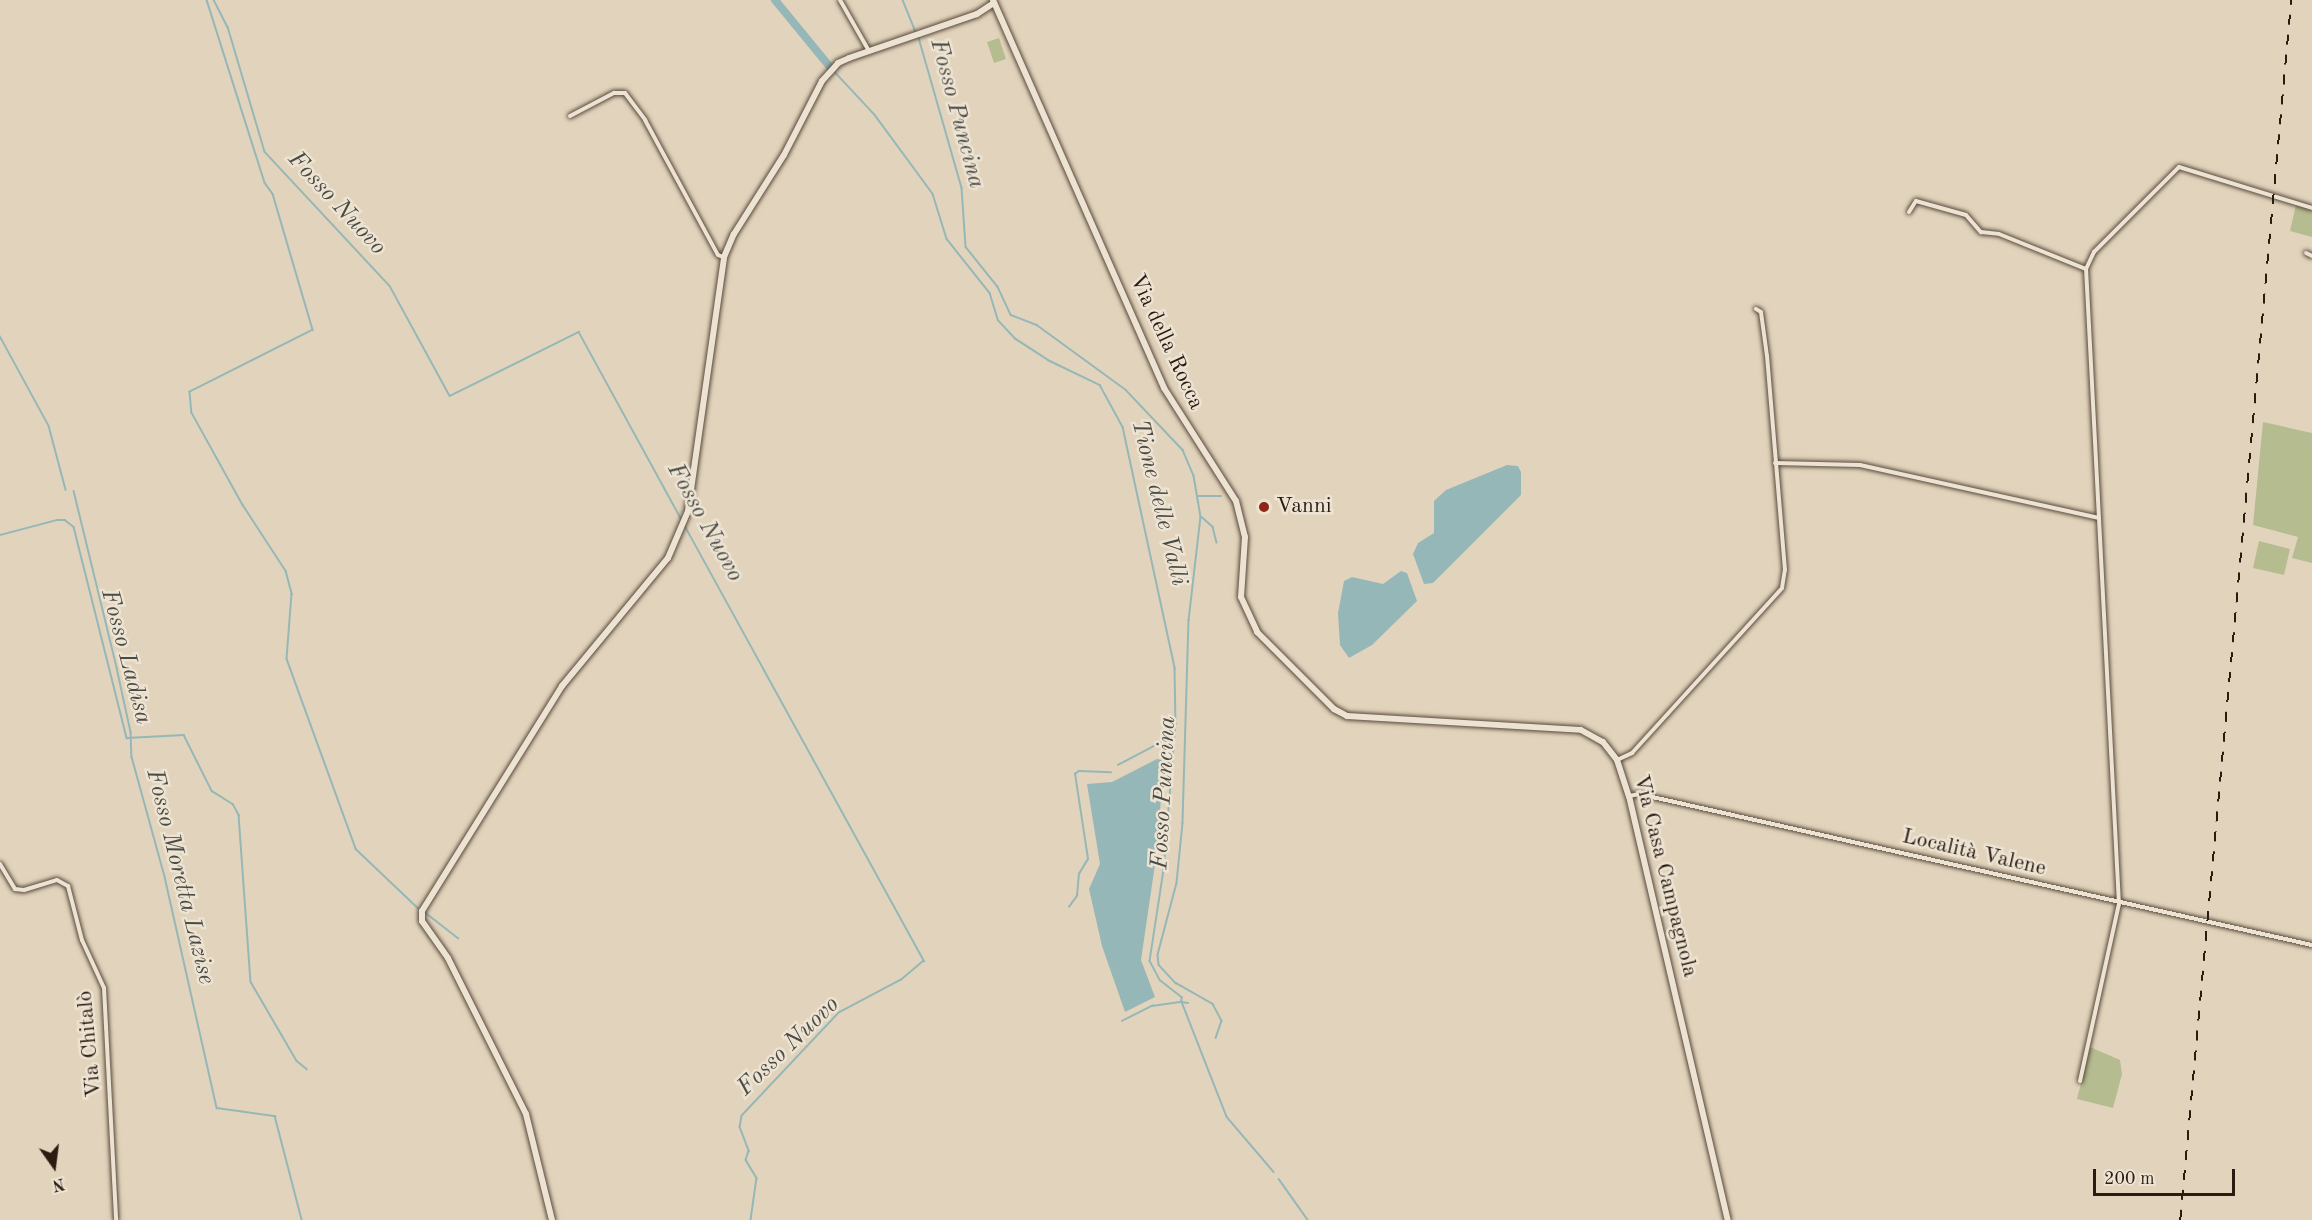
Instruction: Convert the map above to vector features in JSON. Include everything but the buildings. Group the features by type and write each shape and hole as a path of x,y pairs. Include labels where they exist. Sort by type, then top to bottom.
{"street":[{"path":"840,0 870,51"},
{"path":"552,1220 526,1114 448,958 421,916 562,686 653,579 680,533 688,511 724,257 734,234 784,155 812,98 838,63 976,14 993,2"},
{"name":"Via della Rocca","path":"993,2 1164,388 1236,501 1245,537 1240,584 1248,618 1264,639 1334,709"},
{"path":"570,116 614,93 625,93 645,120 718,255 724,257"},
{"path":"2080,1081 2119,903 2086,269 2094,252 2179,167 2312,208"},
{"path":"1908,212 1916,201 1966,215 1981,232 1999,234 2086,269"},
{"path":"2306,253 2312,256"},
{"path":"1617,760 1632,753 1782,588 1785,570 1764,334 1761,312 1756,309"},
{"path":"1775,463 1860,465 2100,518"},
{"name":"Via Casa Campagnola","path":"1334,709 1347,716 1371,720 1581,730 1604,742 1617,760 1629,796 1728,1220"},
{"name":"Località Valene","path":"1629,796 1639,794 2312,945"},
{"name":"Via Chitalò","path":"0,864 15,889 24,890 57,880 68,886 82,940 104,988 116,1220"}],"green space":[{"path":"999,38 1006,59 994,63 987,42"},
{"path":"2296,205 2312,210 2312,237 2290,231"},
{"path":"2263,422 2312,433 2312,563 2292,558 2298,537 2253,525"},
{"path":"2259,541 2290,549 2284,575 2253,568"},
{"path":"2090,1047 2120,1060 2122,1074 2113,1108 2077,1099"}],"water":[{"path":"1507,465 1518,466 1521,472 1521,495 1433,583 1424,584 1413,554 1418,543 1434,533 1434,501 1446,490"},
{"path":"1401,571 1407,573 1417,601 1372,645 1349,658 1340,645 1338,613 1344,581 1352,577 1383,584"},
{"path":"1157,759 1162,760 1163,766 1158,844 1141,960 1155,997 1125,1012 1102,946 1089,889 1100,864 1087,784 1112,782"}],"waterway":[{"path":"207,0 265,183 273,194 313,330 190,392 192,413 243,505 286,571 292,594 287,659 356,849 419,909"},
{"name":"Fosso Nuovo","path":"214,0 228,27 265,152 390,286 450,396 579,332 682,520"},
{"name":"Tione delle Valli","path":"775,0 830,67"},
{"name":"Fosso Puncina","path":"903,0 917,34"},
{"name":"Fosso Puncina","path":"919,38 962,188 966,247 998,287 1011,315 1037,325 1126,390 1183,450 1194,476 1201,517 1189,620 1183,823 1177,883 1158,955 1159,965 1176,983 1213,1004 1222,1021 1216,1038"},
{"name":"Tione delle Valli","path":"834,71 875,115 933,194 947,239 990,293 998,320 1016,339 1048,360 1100,385 1123,427 1175,668 1176,724 1164,870 1150,961 1160,980 1182,997 1182,1002 1188,1003"},
{"name":"Fosso Moretta Lazise","path":"0,336 49,426 66,490"},
{"name":"Fosso Moretta Lazise","path":"74,491 131,732 132,757 165,877 217,1108 275,1116 302,1220"},
{"name":"Fosso Puncina","path":"1199,496 1221,496"},
{"name":"Fosso Puncina","path":"1202,517 1213,527 1217,543"},
{"name":"Fosso Ladisa","path":"0,535 57,520 65,520 74,527 127,738 184,735 212,791 233,804 239,815 251,982 297,1061 307,1069"},
{"name":"Fosso Nuovo","path":"684,524 924,961 901,980 839,1013 742,1116 740,1127 749,1151 746,1160 757,1178 751,1220"},
{"name":"Tione delle Valli","path":"1118,765 1175,735"},
{"name":"Tione delle Valli","path":"1069,907 1077,896 1079,874 1088,859 1075,774 1079,771 1111,772"},
{"path":"426,913 458,938"},
{"path":"1122,1021 1152,1006 1182,1002 1227,1117 1274,1172"},
{"path":"1279,1179 1308,1220"}],"railway":[{"path":"2180,1220 2291,0"}],"place":[{"name":"Vanni","path":"1264,507"}]}
